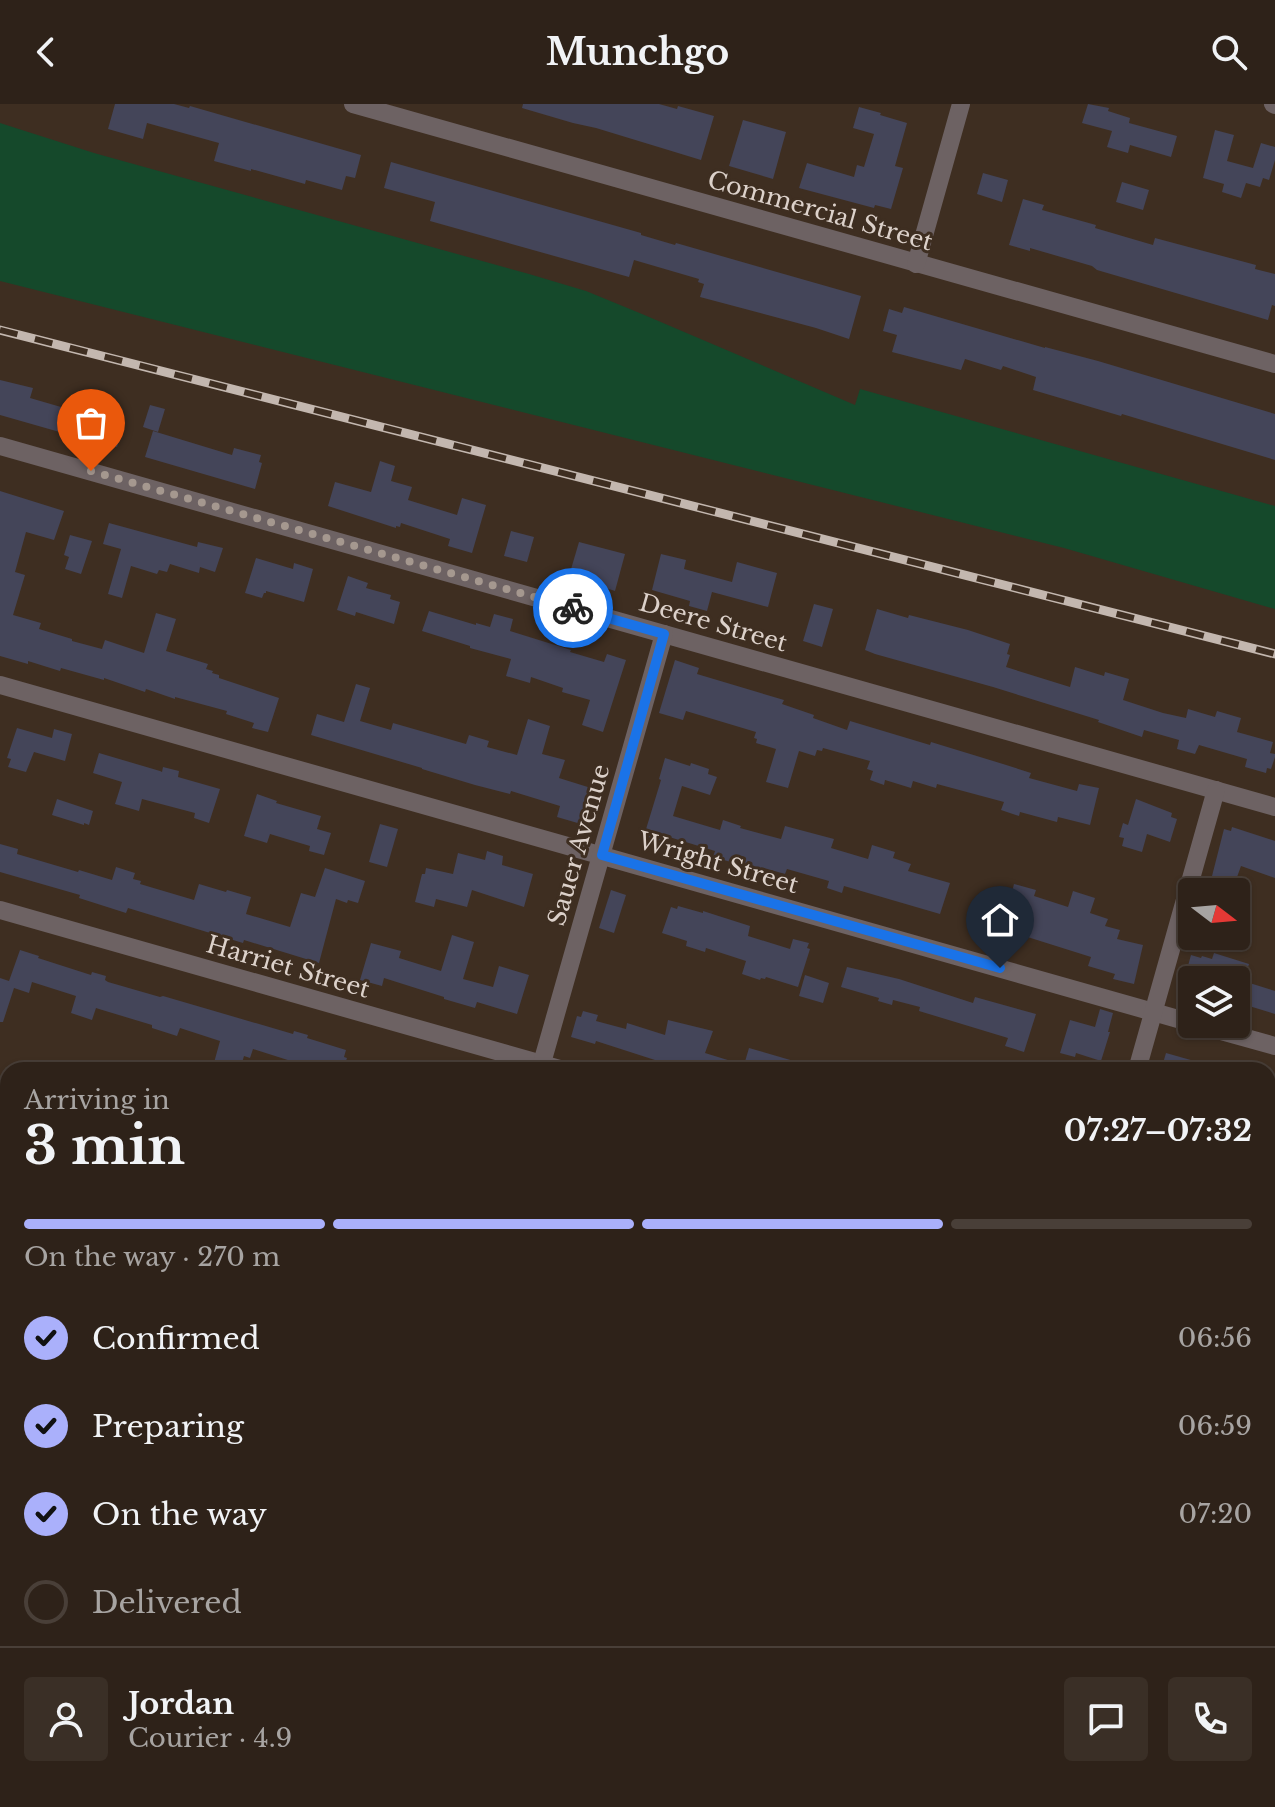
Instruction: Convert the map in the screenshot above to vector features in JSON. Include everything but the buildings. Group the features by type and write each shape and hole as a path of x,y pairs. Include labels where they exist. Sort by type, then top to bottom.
{"street":[{"name":"Commercial Street","path":"353,104 408,111 916,264 1275,364"},
{"path":"916,264 961,104"},
{"name":"Deere Street","path":"0,446 1275,807"},
{"name":"Sauer Avenue","path":"542,1062 664,634"},
{"name":"Wright Street","path":"0,685 1178,1019"},
{"path":"1139,1062 1216,790"},
{"name":"Harriet Street","path":"0,910 524,1062"},
{"name":"Wright Street","path":"1246,1038 1275,1046"}],"green space":[{"path":"0,123 94,153 586,291 855,405 860,389 1275,506 1275,609 1064,548 0,281"}],"railway":[{"path":"0,330 1275,654"}],"way so far":[{"path":"91,471 573,608"}],"route":[{"path":"573,608 664,634 602,855 1000,968"}]}
